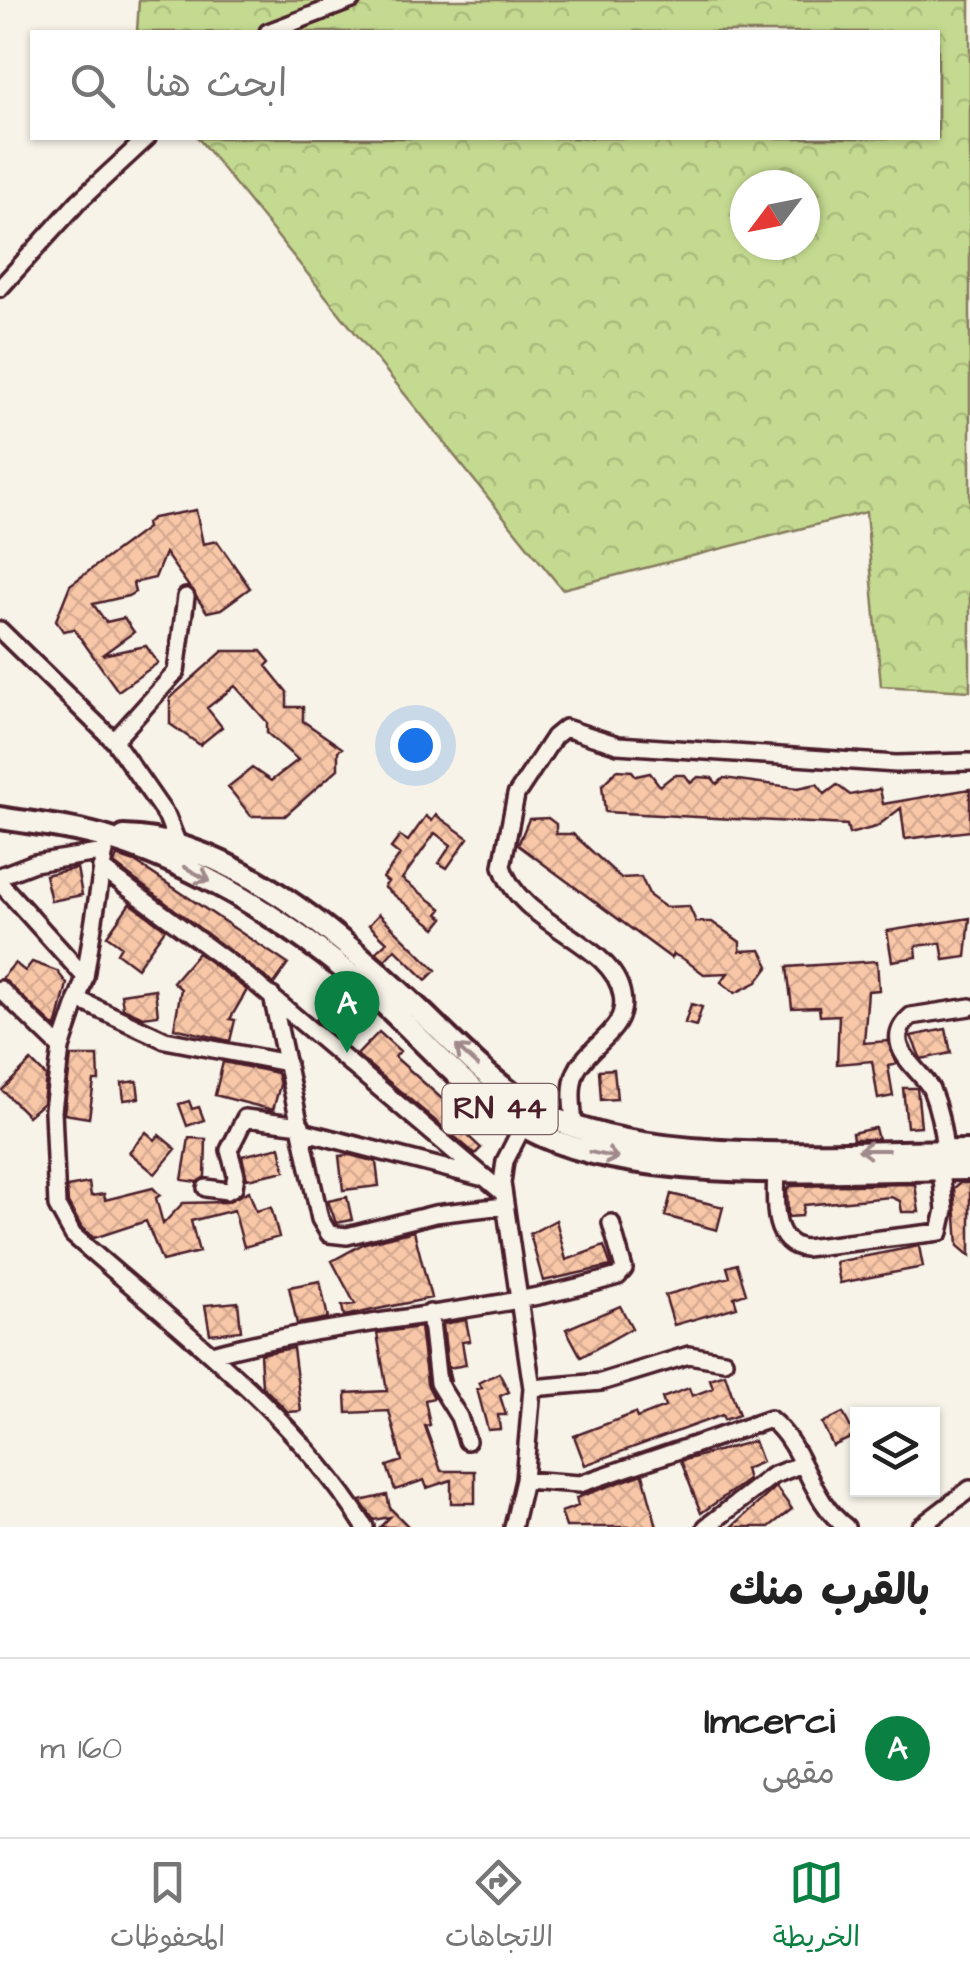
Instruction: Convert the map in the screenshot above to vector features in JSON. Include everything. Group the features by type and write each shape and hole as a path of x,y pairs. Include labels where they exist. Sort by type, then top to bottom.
{"main road":[{"name":"RN 44","path":"0,818 104,853 190,869 284,925 368,990 456,1073 578,1149 618,1159 776,1160 943,1160 970,1151"},
{"name":"RN 44","path":"104,853 176,842 261,885 382,975 528,1116 652,1144 776,1160"},
{"name":"RN 44","path":"943,1160 970,1169"}],"street":[{"path":"273,30 352,0"},
{"path":"0,288 80,202 145,140"},
{"path":"114,740 176,672 186,597"},
{"path":"0,630 114,740 168,817 176,842"},
{"path":"574,1126 574,1077 619,1022 621,990 604,965 526,905 502,866 516,795 558,732 572,728 618,745 896,764 970,762"},
{"path":"104,853 84,977 61,1048 53,1110 60,1214 74,1235 276,1414 331,1477 365,1527"},
{"path":"0,876 34,863 104,853 503,1199"},
{"path":"0,884 84,977"},
{"path":"0,989 61,1048"},
{"path":"272,996 320,1219 335,1237 503,1199"},
{"path":"77,999 165,1040 287,1063"},
{"path":"776,1160 779,1231 792,1245 805,1248 940,1232 944,1210 943,1160 931,1089 904,1060 902,1030 911,1016 970,1007"},
{"path":"513,1527 524,1480 532,1388 503,1199 505,1161 528,1116"},
{"path":"206,1188 227,1191 234,1187 236,1175 229,1150 244,1118 302,1128 480,1176"},
{"path":"212,1354 280,1336 520,1298 621,1275 624,1268 611,1223"},
{"path":"430,1313 438,1384 459,1417 467,1441"},
{"path":"532,1388 601,1382 689,1355 724,1361"},
{"path":"524,1480 580,1484 770,1419 782,1428 837,1525"},
{"path":"706,1527 772,1476 802,1464"},
{"path":"920,1527 970,1490"}],"green space":[{"path":"139,0 970,0 970,691 881,686 866,512 562,589 200,140 940,140 940,30 137,30"}],"building":[{"path":"196,510 203,544 217,541 250,588 221,609 207,612 165,553 155,578 133,583 135,592 128,596 93,604 106,622 124,618 134,632 102,655 146,646 158,663 118,691 74,629 63,631 56,620 70,585 147,528 146,523 153,518"},
{"path":"223,651 261,651 270,662 266,666 287,692 287,707 303,707 303,721 342,748 338,751 338,769 285,816 251,816 228,787 252,768 271,781 298,760 267,733 267,722 235,686 207,708 222,727 200,745 170,724 170,698"},
{"path":"617,770 632,771 636,776 650,773 660,786 674,775 685,775 691,783 698,777 712,778 717,784 724,778 798,788 817,784 825,794 837,785 850,795 880,789 883,804 970,789 970,831 905,839 901,808 876,827 849,834 847,825 605,812 602,785"},
{"path":"436,815 468,838 447,868 439,863 451,845 435,833 402,879 442,909 438,914 444,918 436,928 384,887 388,882 383,878 400,855 391,848 400,836 408,841 426,816 432,821"},
{"path":"548,818 556,824 556,834 573,834 621,878 641,877 650,896 665,907 689,906 696,922 712,922 740,942 740,951 761,950 769,966 757,982 735,993 721,982 728,973 704,974 673,954 671,958 518,845 529,819"},
{"path":"117,856 135,862 288,964 274,984 114,864"},
{"path":"77,868 82,895 51,901 45,875"},
{"path":"130,903 165,929 137,968 117,953 121,946 107,936"},
{"path":"379,914 436,970 426,980 395,949 385,960 376,952 387,942 369,925"},
{"path":"970,918 966,957 944,960 941,943 916,946 917,957 892,961 887,931"},
{"path":"198,953 247,990 230,1019 235,1020 230,1041 174,1028 181,989 173,982"},
{"path":"877,961 879,990 868,991 864,1043 888,1041 897,1064 888,1066 893,1096 878,1099 872,1061 837,1064 839,1015 820,1016 819,1007 792,1008 787,967"},
{"path":"32,962 57,971 67,984 56,1028 2,978 15,963 25,971"},
{"path":"155,989 158,1015 143,1017 123,1008 121,994"},
{"path":"331,1001 353,1017 337,1038 316,1020"},
{"path":"691,1004 702,1007 696,1026 685,1023"},
{"path":"946,1029 951,1053 921,1059 911,1036"},
{"path":"379,1032 400,1051 395,1057 476,1129 469,1137 481,1148 475,1154 357,1055"},
{"path":"71,1056 98,1056 99,1081 94,1081 89,1118 64,1114"},
{"path":"31,1061 46,1076 43,1103 28,1116 2,1090"},
{"path":"223,1062 277,1073 280,1085 273,1110 215,1095"},
{"path":"614,1069 617,1099 601,1100 599,1070"},
{"path":"137,1081 139,1098 124,1100 122,1083"},
{"path":"903,1088 917,1088 921,1126 907,1127"},
{"path":"189,1101 192,1109 199,1107 204,1120 187,1126 179,1104"},
{"path":"875,1128 878,1139 853,1139 852,1133"},
{"path":"146,1132 155,1140 159,1135 176,1149 155,1174 129,1152"},
{"path":"189,1138 206,1139 205,1177 197,1182 182,1180"},
{"path":"280,1147 285,1171 247,1179 242,1156"},
{"path":"339,1156 376,1162 379,1186 343,1190"},
{"path":"89,1183 91,1196 104,1194 105,1200 153,1188 160,1195 156,1198 163,1224 183,1203 227,1202 249,1191 256,1211 271,1207 279,1237 244,1247 234,1210 191,1221 199,1252 162,1261 146,1221 94,1238 82,1228 68,1203 67,1187"},
{"path":"970,1183 970,1256 958,1246 954,1188"},
{"path":"915,1184 919,1212 902,1212 900,1201 891,1197 804,1205 802,1216 788,1217 787,1189 791,1186"},
{"path":"671,1194 723,1207 717,1230 665,1216"},
{"path":"347,1197 352,1220 336,1223 328,1201"},
{"path":"556,1220 566,1260 604,1246 611,1266 543,1281 530,1234"},
{"path":"414,1231 431,1298 344,1316 342,1306 355,1304 332,1261 365,1243"},
{"path":"919,1246 923,1267 840,1283 836,1262"},
{"path":"737,1264 746,1293 734,1297 737,1307 674,1325 665,1295 730,1277 727,1267"},
{"path":"320,1281 328,1318 297,1324 289,1287"},
{"path":"238,1302 241,1331 210,1334 205,1305"},
{"path":"620,1306 632,1328 581,1357 566,1329"},
{"path":"466,1320 470,1341 462,1342 466,1365 448,1368 451,1382 449,1379 443,1324"},
{"path":"420,1327 427,1384 434,1398 425,1400 430,1425 425,1426 441,1471 475,1471 475,1503 451,1503 451,1480 427,1488 424,1480 395,1490 387,1466 402,1461 389,1411 347,1413 346,1393 387,1391 377,1333"},
{"path":"293,1348 301,1411 288,1412 262,1386 260,1354"},
{"path":"499,1373 509,1392 500,1396 506,1415 498,1415 500,1429 488,1430 477,1389 482,1388 479,1383"},
{"path":"725,1374 739,1415 724,1420 722,1415 585,1465 574,1436 635,1413 637,1418 665,1407 662,1398 689,1388 692,1396 713,1388 710,1379"},
{"path":"843,1413 850,1426 850,1438 833,1446 822,1423"},
{"path":"754,1441 762,1462 745,1469 748,1480 701,1513 681,1461"},
{"path":"643,1474 657,1527 566,1527 561,1512 578,1506 576,1498"},
{"path":"776,1487 792,1509 769,1527 732,1527"},
{"path":"387,1495 390,1508 409,1527 380,1527 390,1517 374,1520 360,1501"}],"place":[{"name":"Imcerci","path":"347,1053"}]}
